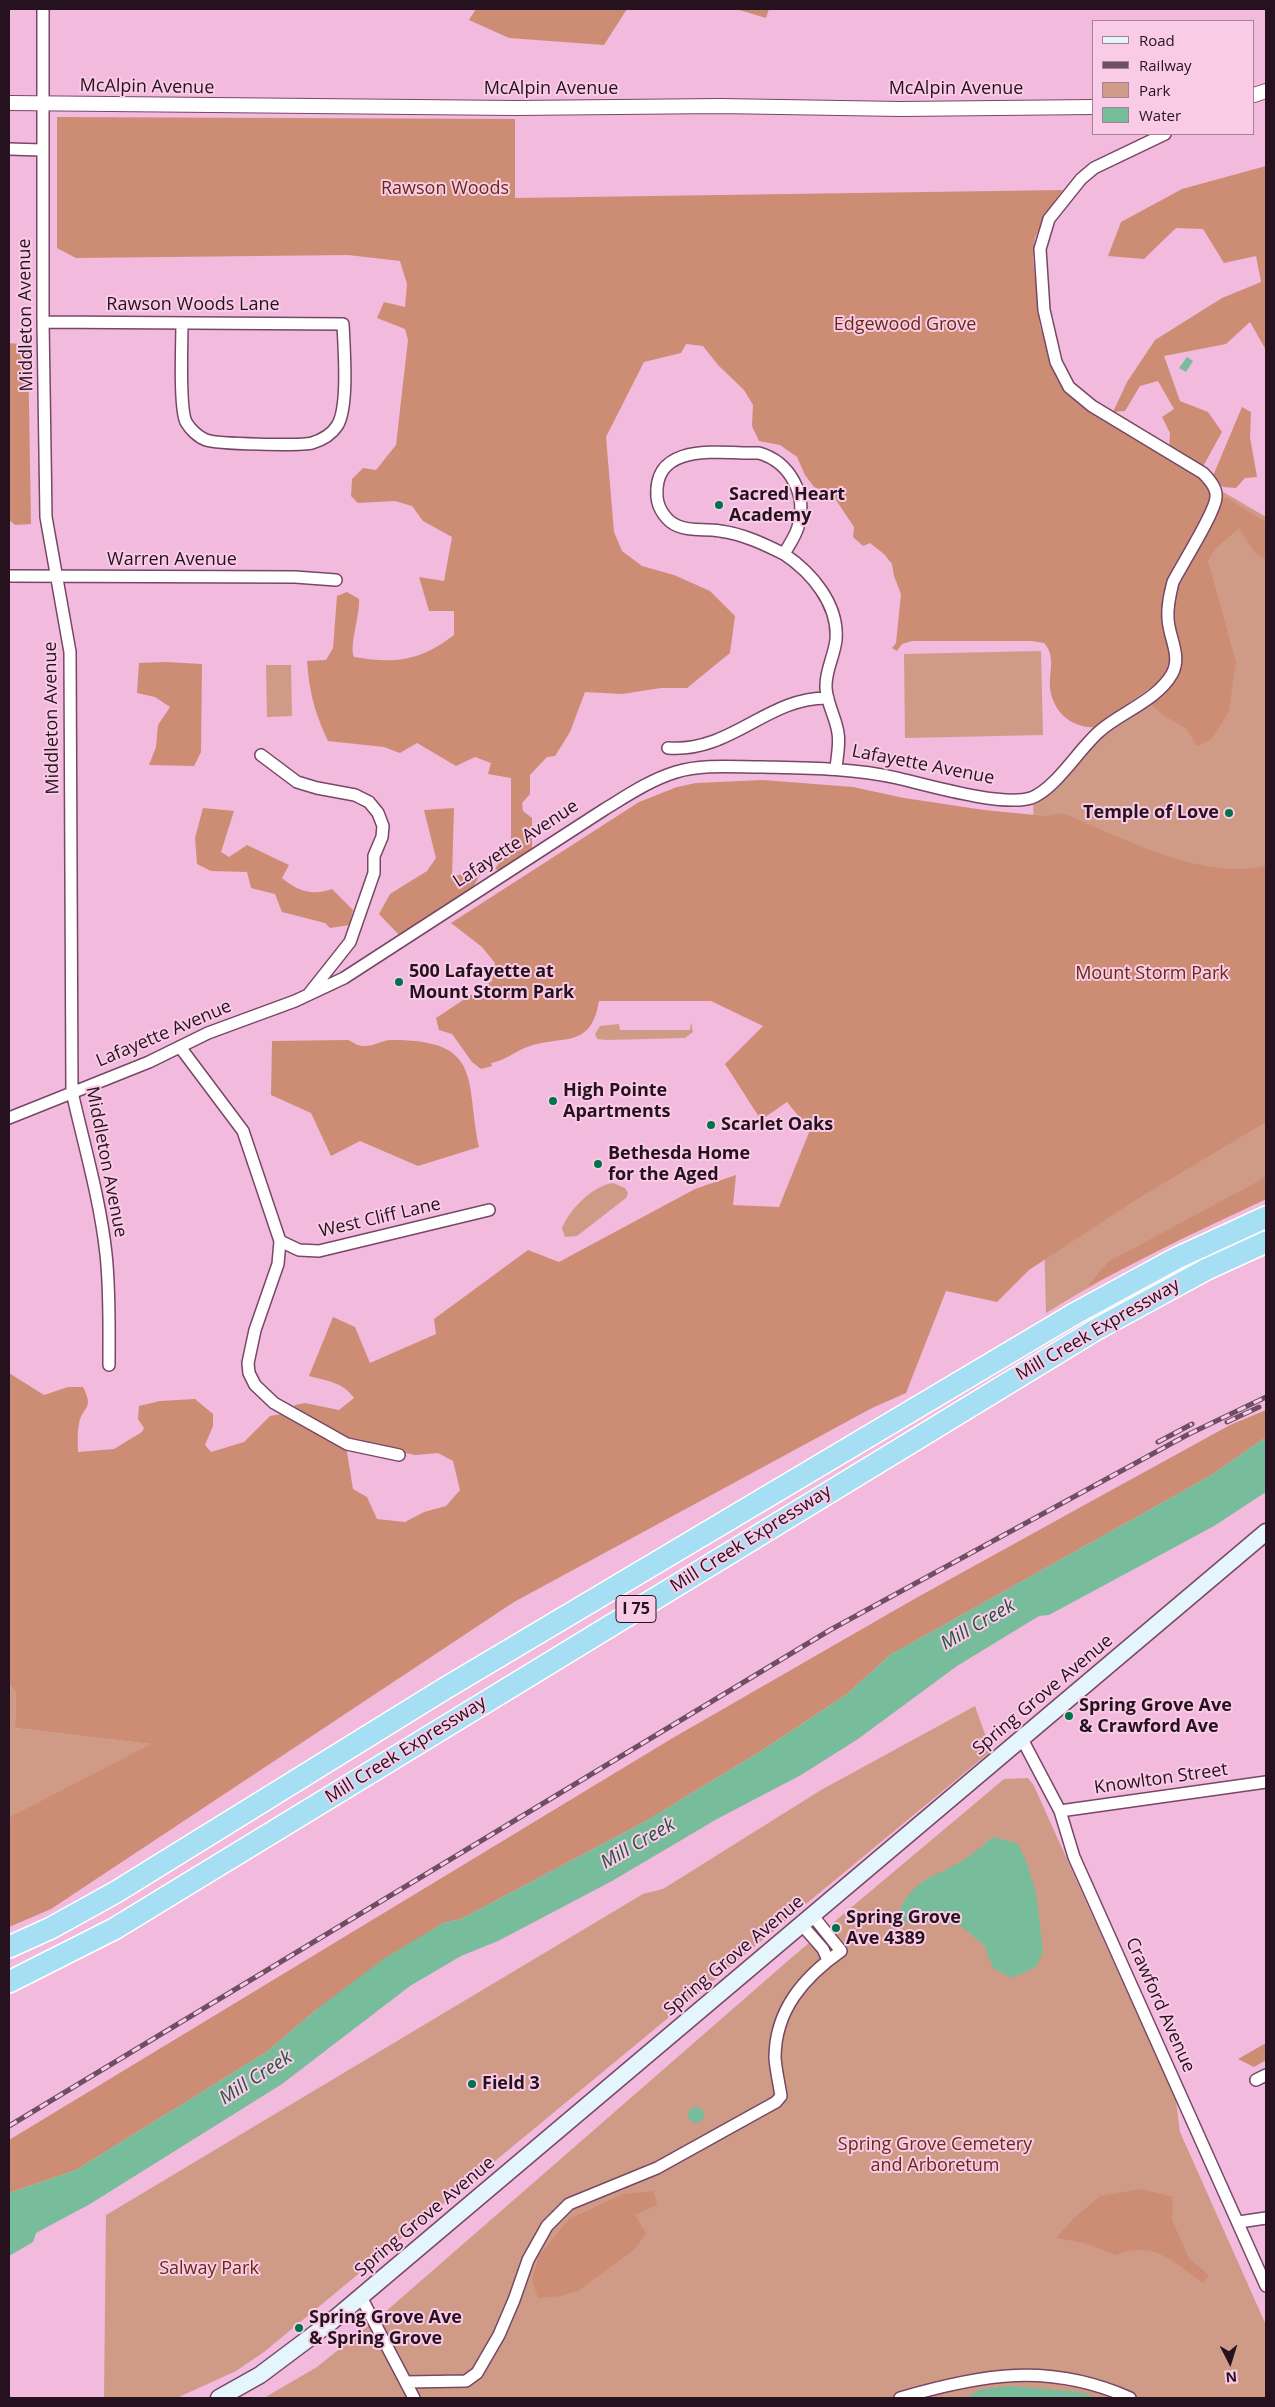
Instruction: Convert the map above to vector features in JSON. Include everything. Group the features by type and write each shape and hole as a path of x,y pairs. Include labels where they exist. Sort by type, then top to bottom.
{"highway":[{"name":"Mill Creek Expressway","path":"9,1947 50,1928 116,1892 444,1689 1074,1314 1167,1263 1266,1217"},
{"name":"Mill Creek Expressway","path":"9,1982 114,1929 1094,1330 1207,1269 1266,1242"}],"main road":[{"name":"Spring Grove Avenue","path":"219,2398 260,2375 361,2297 1266,1532"}],"street":[{"name":"Middleton Avenue","path":"43,9 43,322 46,517 70,652 72,1092 88,1158 106,1251 109,1286 109,1365"},
{"name":"McAlpin Avenue","path":"9,103 495,108 720,106 901,109 1092,107"},
{"name":"Lafayette Avenue","path":"9,1118 180,1047 208,1033 308,995 344,978 435,920 510,868 646,784 675,772 699,766 836,768 896,778 940,790 1012,800 1033,797 1055,780 1096,734 1151,695 1171,674 1176,658 1168,619 1173,582 1210,514 1216,497 1213,486 1203,474 1092,406 1069,387 1056,362 1046,328 1040,249 1049,219 1081,179 1108,160 1163,135"},
{"path":"9,149 42,150"},
{"name":"Rawson Woods Lane","path":"43,322 343,324 342,416 332,432 322,440 306,444 214,442 199,436 191,429 183,412 182,323"},
{"path":"784,554 799,525 800,501 793,478 780,462 759,453 686,454 673,458 668,463 658,481 657,496 661,510 673,524 685,528 718,530 745,537 784,554 810,575 818,586 833,616 836,639 826,677 828,698 838,733 836,768"},
{"name":"Warren Avenue","path":"9,576 294,577 336,580"},
{"path":"668,748 682,750 705,746 785,706 811,698 828,698"},
{"path":"261,755 297,782 355,795 369,802 378,813 383,826 382,837 374,856 374,873 350,942 308,995"},
{"path":"180,1047 243,1131 280,1241 278,1264 255,1330 248,1363 249,1373 255,1385 274,1403 347,1444 399,1455"},
{"name":"West Cliff Lane","path":"280,1241 299,1250 319,1251 489,1210"},
{"name":"Crawford Avenue","path":"1022,1739 1060,1811 1074,1857 1266,2286"},
{"name":"Knowlton Street","path":"1060,1811 1266,1782"},
{"path":"406,2382 466,2381 477,2373 499,2335 528,2260 547,2226 569,2204 656,2168 776,2102 781,2096 775,2057 782,2019 800,1986 828,1960 841,1951 808,1920"},
{"path":"808,1920 828,1960"},
{"path":"1239,2222 1266,2218"},
{"path":"361,2297 414,2398"},
{"path":"900,2398 950,2384 1008,2375 1056,2377 1101,2386 1130,2398"}],"green space":[{"path":"476,9 627,9 604,45 509,38 469,20"},
{"path":"736,9 769,9 766,18"},
{"path":"57,117 515,119 515,198 1063,190 1045,215 1035,238 1033,257 1040,326 1058,378 1163,454 1203,480 1211,492 1211,502 1171,582 1170,656 1166,673 1156,684 1096,727 1088,727 1066,718 1055,705 1050,688 1050,653 1044,643 1031,641 912,641 902,644 897,651 892,648 896,643 901,594 894,576 892,564 884,554 870,543 863,546 853,537 854,527 832,494 814,487 805,475 797,457 780,445 759,441 752,426 753,405 744,390 718,365 703,346 686,344 681,353 644,362 606,437 614,532 622,551 642,566 674,575 710,591 735,616 730,653 687,688 661,688 622,694 585,692 570,732 555,756 547,757 530,775 530,794 522,803 523,811 532,818 532,850 503,871 495,869 511,844 511,778 488,774 491,763 475,757 456,766 417,743 400,753 384,747 328,741 316,712 309,682 307,661 326,660 333,648 337,596 347,592 359,599 353,646 354,657 383,660 407,658 430,650 454,635 454,611 429,611 419,577 444,581 452,537 423,521 412,506 395,501 358,503 351,496 352,479 363,468 376,470 396,445 408,340 405,329 377,318 384,302 405,307 407,284 400,261 348,255 76,258 57,248"},
{"path":"1266,166 1266,350 1250,322 1226,344 1164,356 1180,401 1208,412 1222,432 1201,470 1169,450 1170,433 1162,417 1174,409 1158,381 1140,386 1125,411 1113,412 1127,382 1155,340 1222,298 1261,282 1256,256 1224,263 1203,229 1176,228 1144,259 1108,256 1121,222 1182,189"},
{"path":"9,343 28,345 31,524 15,525 9,520"},
{"path":"1242,407 1251,412 1250,437 1257,477 1245,478 1236,488 1223,487 1212,478"},
{"name":"Mount Storm Park","path":"1213,486 1266,517 1266,1199 1127,1267 1046,1313 1033,797 1096,734 1171,675 1168,606"},
{"path":"1223,498 1227,498 1266,522 1266,560 1255,553 1239,528 1215,549 1208,561 1236,662 1229,711 1212,739 1197,746 1186,728 1164,716 1148,701 1175,675 1172,625 1175,592"},
{"path":"1041,651 1043,735 905,738 904,654"},
{"path":"139,663 202,664 201,752 194,766 149,765 156,747 158,725 170,707 155,697 137,693"},
{"path":"266,665 291,665 292,716 267,717"},
{"path":"763,780 853,787 904,798 984,810 1045,816 1062,813 1135,844 1188,862 1241,869 1266,866 1266,1122 1134,1201 1029,1270 997,1302 946,1291 906,1393 872,1408 514,1602 51,1909 9,1927 9,1817 151,1744 15,1728 16,1692 9,1684 9,1373 44,1395 68,1387 83,1387 88,1404 79,1424 78,1452 114,1449 142,1432 144,1428 138,1419 139,1406 160,1401 195,1399 213,1414 213,1426 205,1445 211,1452 244,1442 270,1416 281,1414 346,1446 353,1489 367,1497 377,1519 405,1522 424,1512 446,1506 460,1490 453,1461 438,1453 415,1455 353,1442 293,1410 295,1405 305,1403 339,1410 354,1398 340,1385 309,1376 333,1317 355,1327 370,1363 436,1334 434,1319 528,1250 559,1262 695,1189 736,1175 733,1205 779,1207 810,1130 787,1102 761,1120 725,1064 763,1026 711,1001 599,1001 590,1027 583,1033 565,1040 530,1046 491,1063 492,1066 481,1069 472,1062 452,1034 439,1030 436,1018 492,981 495,963 482,947 451,923 639,802 677,787 696,783"},
{"path":"203,808 234,811 221,852 229,857 247,845 289,865 282,878 299,889 318,892 332,889 353,910 349,925 330,928 325,923 282,912 275,894 251,888 247,872 211,871 197,864 195,838"},
{"path":"454,808 452,877 485,867 473,887 400,936 379,914 390,894 427,871 436,858 424,810"},
{"path":"691,1022 693,1032 685,1038 607,1040 597,1039 595,1034 600,1026 619,1024 620,1030 690,1030"},
{"path":"348,1040 363,1046 392,1040 422,1042 442,1047 456,1056 465,1068 470,1084 479,1147 418,1166 360,1141 331,1156 311,1113 271,1095 272,1041"},
{"path":"1266,1177 1266,1199 1181,1239 1087,1287 1108,1262"},
{"path":"613,1183 625,1188 628,1193 626,1198 577,1236 565,1237 562,1228 576,1206 597,1189"},
{"path":"1266,1410 1266,1437 1210,1476 890,1655 847,1694 761,1751 646,1821 461,1919 443,1923 317,2009 268,2051 76,2170 9,2193 9,2140 671,1739 916,1598 1230,1425"},
{"path":"9,1684 16,1692 15,1728 152,1744 9,1817"},
{"name":"Salway Park","path":"975,1706 991,1751 264,2352 236,2371 179,2397 104,2398 106,2215 643,1894 663,1889 821,1790"},
{"name":"Spring Grove Cemetery and Arboretum","path":"1028,1778 1034,1786 1176,2101 1180,2132 1266,2325 1266,2398 264,2398 317,2367 384,2313 790,1959 1004,1779"},
{"path":"1266,2043 1266,2060 1254,2067 1238,2059"},
{"path":"1141,2189 1173,2197 1172,2220 1190,2260 1209,2275 1203,2283 1173,2261 1153,2252 1142,2250 1116,2255 1084,2243 1056,2238 1073,2219 1100,2196"},
{"path":"654,2191 657,2205 635,2215 646,2233 635,2249 578,2291 561,2296 538,2298 532,2280 539,2256 569,2219 623,2194"}],"water":[{"path":"1187,357 1193,361 1186,372 1179,368"},
{"name":"Mill Creek","path":"1266,1437 1266,1492 1214,1526 1049,1615 1039,1616 957,1666 858,1739 801,1775 717,1819 612,1881 498,1941 461,1956 410,1986 282,2084 90,2204 36,2233 33,2242 9,2256 9,2193 76,2170 268,2051 317,2009 385,1958 443,1923 461,1919 646,1821 761,1751 847,1694 890,1655 1210,1476"},
{"path":"993,1837 1017,1843 1027,1863 1036,1893 1043,1952 1036,1967 1012,1978 993,1968 984,1945 961,1926 931,1921 903,1923 898,1913 911,1892 918,1885 962,1861"},
{"path":"696,2107 704,2115 696,2123 688,2115"},
{"path":"1009,2386 1081,2392 1097,2398 967,2398 978,2390"}],"railway":[{"path":"9,2126 830,1630 1187,1435 1266,1397"},
{"path":"1227,1422 1259,1407"},
{"path":"1158,1442 1192,1424"}],"place":[{"name":"Sacred Heart Academy","path":"719,505"},
{"name":"Temple of Love","path":"1229,813"},
{"name":"500 Lafayette at Mount Storm Park","path":"399,982"},
{"name":"High Pointe Apartments","path":"553,1101"},
{"name":"Scarlet Oaks","path":"711,1125"},
{"name":"Bethesda Home for the Aged","path":"598,1164"},
{"name":"Spring Grove Ave & Crawford Ave","path":"1069,1716"},
{"name":"Spring Grove Ave 4389","path":"836,1928"},
{"name":"Field 3","path":"472,2084"},
{"name":"Spring Grove Ave & Spring Grove","path":"299,2328"}],"park label":[{"name":"Rawson Woods","path":"445,189"},
{"name":"Edgewood Grove","path":"905,325"}]}
